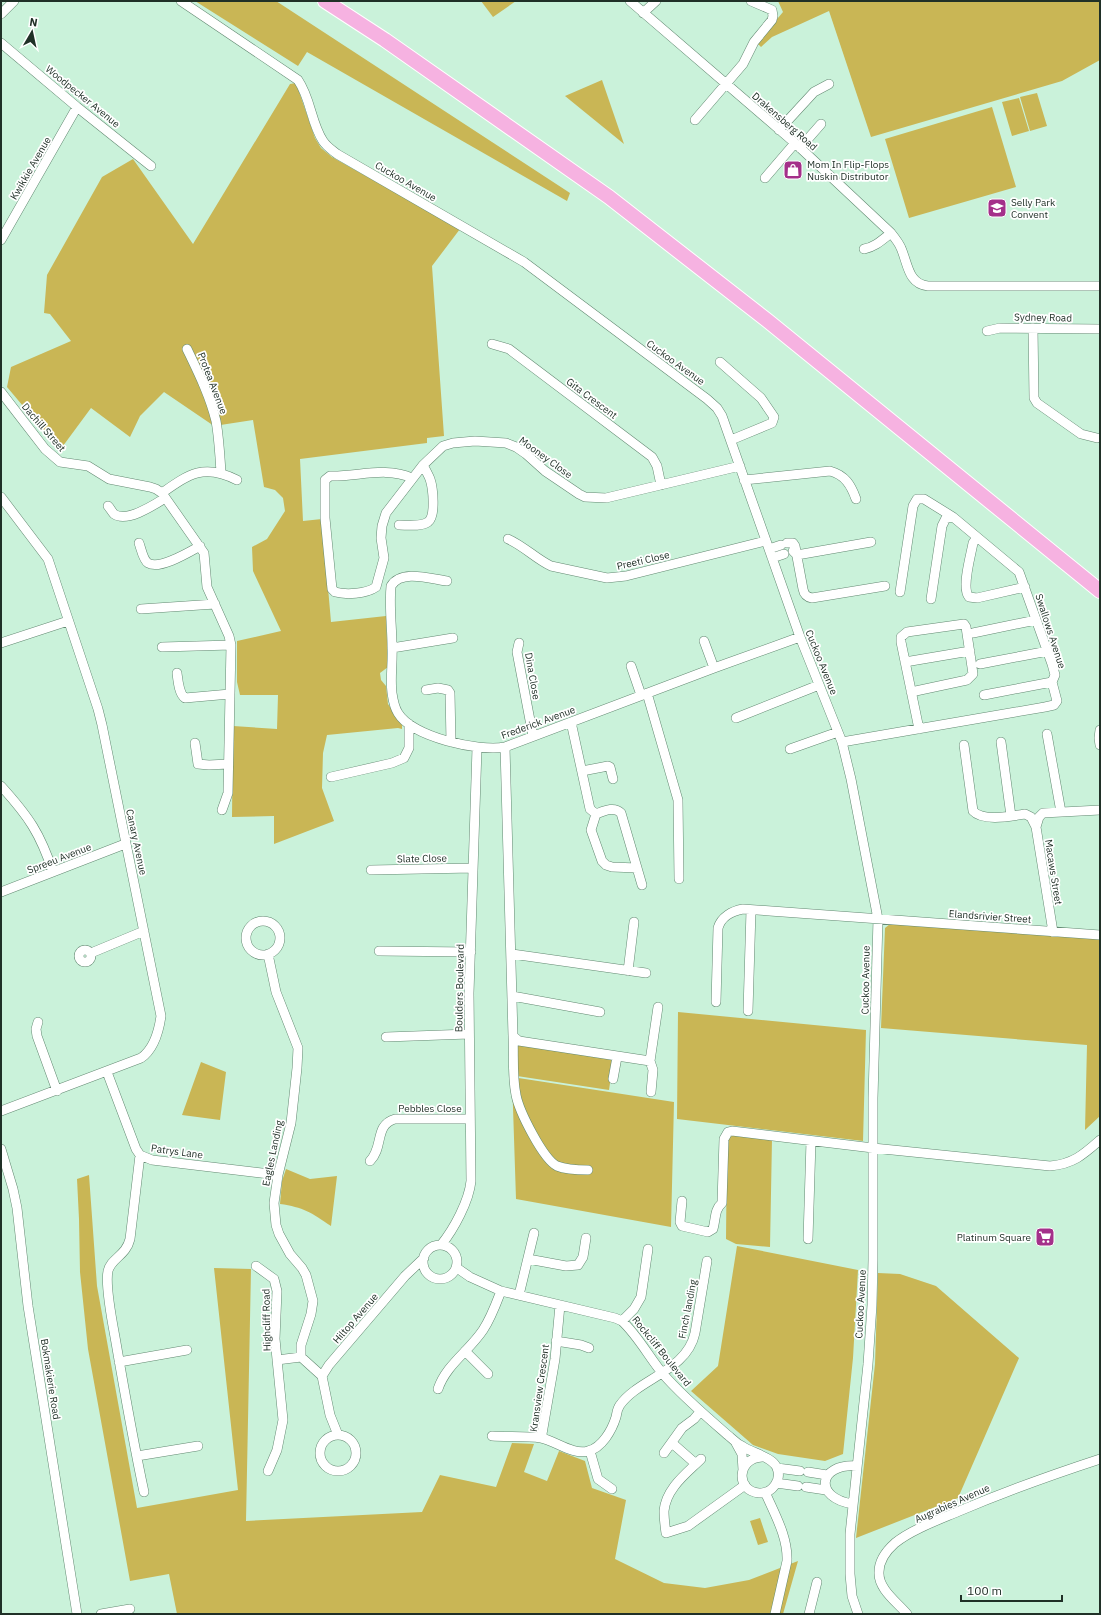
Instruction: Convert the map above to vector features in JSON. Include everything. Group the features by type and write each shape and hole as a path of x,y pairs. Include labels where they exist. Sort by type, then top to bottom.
{"highway":[{"path":"325,1 392,44 609,197 768,321 1100,591"}],"street":[{"path":"1,14 14,1"},
{"name":"Cuckoo Avenue","path":"181,1 298,80 307,97 321,137 329,148 356,166 502,248 537,271 713,404 722,416 768,550 800,637 842,742 851,779 878,919 873,1098 873,1260 870,1342 850,1534 850,1574 852,1596 858,1614"},
{"name":"Drakensberg Road","path":"630,1 797,145 891,233 901,247 914,280 921,285 1100,286"},
{"path":"643,13 656,1"},
{"path":"695,120 744,64 754,42 772,20 773,13 768,8 751,1"},
{"name":"Woodpecker Avenue","path":"1,43 77,107 152,166"},
{"path":"779,130 814,92 828,84"},
{"name":"Kwikkie Avenue","path":"1,240 77,107"},
{"path":"765,178 797,145 821,124"},
{"path":"864,249 870,248 891,233"},
{"name":"Sydney Road","path":"987,331 1000,328 1100,328"},
{"path":"1033,328 1034,398 1037,403 1081,434 1097,438"},
{"name":"Gita Crescent","path":"492,344 509,349 652,457 657,466 661,485"},
{"name":"Protea Avenue","path":"187,349 204,385 216,420 221,473"},
{"path":"720,362 761,398 774,417 772,423 731,440"},
{"name":"Dachill Street","path":"1,392 45,449 60,462 88,466 109,479 150,487 156,489 163,495"},
{"name":"Mooney Close","path":"412,478 393,472 379,472 330,476 325,480 325,518 332,588 335,592 340,593 372,590 378,582 384,558 381,538 383,519 390,507 423,464 444,446 453,443 497,442 506,443 516,447 545,471 585,497 606,498 740,466"},
{"path":"399,525 422,524 430,519 433,509 431,485 429,475 423,464"},
{"path":"744,480 830,471 838,474 847,481 856,499"},
{"path":"108,506 114,514 129,516 145,510 192,474 199,472 221,473 237,480"},
{"path":"163,495 204,553 207,587 229,636 231,646 228,793 222,810"},
{"name":"Canary Avenue","path":"1,497 4,508 48,559 102,725 125,844 160,1005 160,1025 152,1045 145,1056 57,1091 1,1111"},
{"name":"Swallows Avenue","path":"842,742 1054,705 1057,701 1052,682 1055,675 1048,651 1019,572 952,517 924,499 915,501 913,506 900,592"},
{"path":"930,598 942,526 944,520 952,517"},
{"path":"978,538 973,543 966,584 966,592 969,597 977,598 1025,587"},
{"name":"Preeti Close","path":"508,539 519,544 551,566 607,578 626,576 768,550 788,550 871,542"},
{"path":"139,543 148,563 155,564 171,561 200,546"},
{"path":"788,550 804,594 808,597 812,598 885,586"},
{"name":"Frederick Avenue","path":"447,581 413,576 402,578 393,582 390,590 393,703 398,713 409,724 451,742 477,748 492,749 505,747 800,637"},
{"path":"141,609 215,604"},
{"path":"973,633 1036,620"},
{"path":"1,643 68,621"},
{"path":"911,692 967,680 973,674 966,627 964,624 907,632 901,637 901,642 918,729"},
{"path":"392,648 453,638"},
{"path":"704,641 714,668"},
{"name":"Dina Close","path":"519,643 516,652 533,736"},
{"path":"162,647 231,646"},
{"path":"905,662 970,651"},
{"path":"980,664 1048,651"},
{"path":"631,666 644,694 678,800 679,879"},
{"path":"176,673 180,690 185,698 230,694"},
{"path":"984,695 1052,682"},
{"path":"736,718 819,685"},
{"path":"426,690 444,689 448,690 450,693 451,742"},
{"path":"571,722 590,809 596,814"},
{"path":"331,777 392,764 404,758 409,748 409,724"},
{"path":"1100,730 1100,745"},
{"path":"790,749 838,732"},
{"path":"1047,734 1061,812"},
{"path":"964,745 974,811 976,814 984,817 1011,816 1001,742"},
{"path":"195,743 198,764 228,764"},
{"path":"505,747 516,1094 520,1107 546,1157 557,1166 576,1170 588,1170"},
{"name":"Boulders Boulevard","path":"441,1245 454,1226 471,1189 469,1034 477,748"},
{"path":"582,771 608,766 610,767 613,779"},
{"path":"1,786 20,807 37,831 53,872"},
{"path":"596,814 613,809 617,809 621,813 642,885"},
{"path":"1036,827 1039,817 1043,813 1100,810"},
{"path":"596,814 591,830 602,861 606,866 637,868"},
{"name":"Macaws Street","path":"1011,816 1025,814 1031,817 1036,827 1053,932"},
{"name":"Spreeu Avenue","path":"1,892 125,844"},
{"name":"Slate Close","path":"371,870 473,868"},
{"name":"Elandsrivier Street","path":"716,1002 719,924 724,918 737,910 1100,935"},
{"path":"748,1011 751,910"},
{"path":"628,971 634,922"},
{"path":"91,953 144,931"},
{"path":"378,951 471,952"},
{"name":"Eagles Landing","path":"268,954 276,992 298,1048 291,1123 278,1175 274,1203 276,1225 290,1254 306,1275 313,1302 311,1314 301,1345 301,1357"},
{"path":"512,954 646,973"},
{"path":"512,996 600,1012"},
{"path":"651,1092 653,1070 650,1061 658,1007"},
{"path":"38,1022 36,1029 37,1036 57,1091"},
{"path":"386,1037 469,1034"},
{"path":"513,1036 519,1041 650,1061"},
{"path":"613,1080 617,1057"},
{"name":"Patrys Lane","path":"106,1072 133,1142 140,1155 152,1160 278,1175"},
{"name":"Pebbles Close","path":"370,1161 376,1155 382,1127 390,1120 470,1119"},
{"path":"682,1200 680,1222 682,1226 708,1232 713,1229 716,1211 718,1206 722,1203 724,1139 728,1132 737,1131 811,1141 1050,1166 1063,1165 1072,1162 1100,1140"},
{"path":"808,1239 811,1141"},
{"name":"Bokmakierie Road","path":"1,1149 13,1188 17,1208 28,1306 77,1614"},
{"path":"140,1155 128,1247 111,1264 108,1272 112,1317 119,1362 144,1492"},
{"name":"Boulders Boulevard","path":"452,1249 454,1226"},
{"path":"519,1295 534,1233"},
{"path":"528,1259 566,1266 578,1265 583,1257 586,1238"},
{"path":"405,1276 426,1273 439,1279 444,1279 454,1272 456,1256 452,1249 441,1245"},
{"name":"Hiltop Avenue","path":"322,1376 329,1365 405,1276 424,1258 428,1250 432,1247 441,1245"},
{"path":"622,1321 634,1309 641,1297 648,1249"},
{"path":"424,1258 423,1263 426,1273"},
{"name":"Finch landing","path":"663,1374 686,1351 694,1339 707,1261"},
{"name":"Highcliff Road","path":"256,1266 274,1278 276,1285 275,1332 283,1420 277,1450 268,1471"},
{"name":"Rockcliff Boulevard","path":"454,1272 470,1277 500,1291 615,1318 622,1321 663,1374 700,1412 731,1438"},
{"path":"438,1389 445,1374 483,1331 500,1291"},
{"name":"Kransview Crescent","path":"542,1438 560,1305"},
{"name":"Kransview Crescent","path":"556,1341 581,1345 589,1348"},
{"path":"119,1362 187,1350"},
{"path":"465,1352 488,1374"},
{"path":"301,1357 322,1376 332,1419 338,1435"},
{"name":"Highcliff Road","path":"277,1360 301,1357"},
{"path":"612,1489 598,1479 590,1451 597,1447 608,1434 616,1418 620,1405 629,1396 663,1374"},
{"path":"664,1453 682,1428 694,1419 700,1412"},
{"path":"338,1435 344,1436 354,1443 357,1454 352,1465 347,1469 336,1471 325,1466 320,1455 323,1443 327,1439 338,1435"},
{"name":"Kransview Crescent","path":"492,1436 542,1438 576,1451 590,1451"},
{"path":"731,1438 742,1446 774,1463 777,1468 778,1478 773,1488 765,1492 755,1492 745,1485 742,1479 742,1454 731,1438"},
{"path":"672,1443 699,1461 668,1494 664,1511 666,1533 688,1526 745,1485"},
{"path":"137,1456 198,1446"},
{"path":"743,1470 749,1460 756,1457 762,1457"},
{"name":"Augrabies Avenue","path":"906,1614 886,1591 879,1577 880,1563 884,1554 898,1540 944,1518 1006,1492 1100,1459"},
{"path":"826,1490 825,1482 827,1475 839,1467 857,1466"},
{"path":"777,1468 827,1475"},
{"path":"776,1483 826,1490 836,1500 853,1504"},
{"path":"765,1492 787,1545 787,1561 775,1614"},
{"path":"809,1614 817,1582"},
{"path":"101,1614 130,1609"}],"shaded area":[{"path":"195,1 276,1 570,193 567,201 307,52 298,66"},
{"path":"481,1 516,1 493,17"},
{"path":"778,1 1100,1 1100,60 1062,81 871,137 829,11 772,37 761,47 757,43 783,12"},
{"path":"602,80 624,144 565,96"},
{"path":"296,83 315,138 321,148 332,157 460,229 432,266 444,436 427,438 427,443 300,459 303,521 322,519 331,622 386,616 388,667 380,673 381,680 386,686 388,704 402,725 402,729 398,728 327,735 323,753 322,788 334,821 274,844 274,816 232,817 233,726 277,729 278,695 240,695 237,682 237,641 281,631 253,571 252,547 267,539 285,511 283,498 275,490 264,487 253,420 214,426 164,392 140,416 130,437 91,408 60,450 7,387 11,367 71,341 50,314 44,313 47,275 102,177 133,159 193,244 290,84"},
{"path":"1037,93 1047,126 1030,131 1020,97"},
{"path":"1019,98 1029,131 1012,136 1002,102"},
{"path":"992,107 1016,187 909,218 885,139"},
{"path":"890,924 1100,939 1100,1116 1085,1130 1087,1045 881,1028 885,928"},
{"path":"678,1012 866,1030 863,1141 677,1119"},
{"path":"516,1043 612,1059 613,1062 609,1090 517,1076"},
{"path":"201,1062 226,1072 220,1120 182,1115"},
{"path":"512,1077 674,1102 671,1227 516,1199"},
{"path":"735,1134 772,1139 770,1247 736,1244 726,1239 727,1139"},
{"path":"286,1169 310,1179 337,1176 331,1226 307,1211 280,1204 282,1181"},
{"path":"89,1175 97,1286 137,1508 238,1490 214,1268 251,1269 246,1521 422,1512 440,1475 496,1487 512,1443 534,1444 524,1472 547,1481 559,1451 585,1461 592,1488 626,1500 615,1559 664,1583 705,1588 749,1580 798,1561 783,1614 177,1614 169,1574 130,1581 88,1349 80,1272 77,1179"},
{"path":"737,1246 858,1270 853,1358 843,1454 825,1461 778,1454 753,1445 691,1391 718,1366"},
{"path":"878,1273 900,1274 936,1286 1019,1358 958,1498 856,1538 875,1364"},
{"path":"760,1518 768,1542 758,1545 750,1521"}],"place":[{"name":"Mom In Flip-Flops Nuskin Distributor","path":"793,170"},
{"name":"Selly Park Convent","path":"997,208"},
{"name":"Platinum Square","path":"1045,1237"}]}
